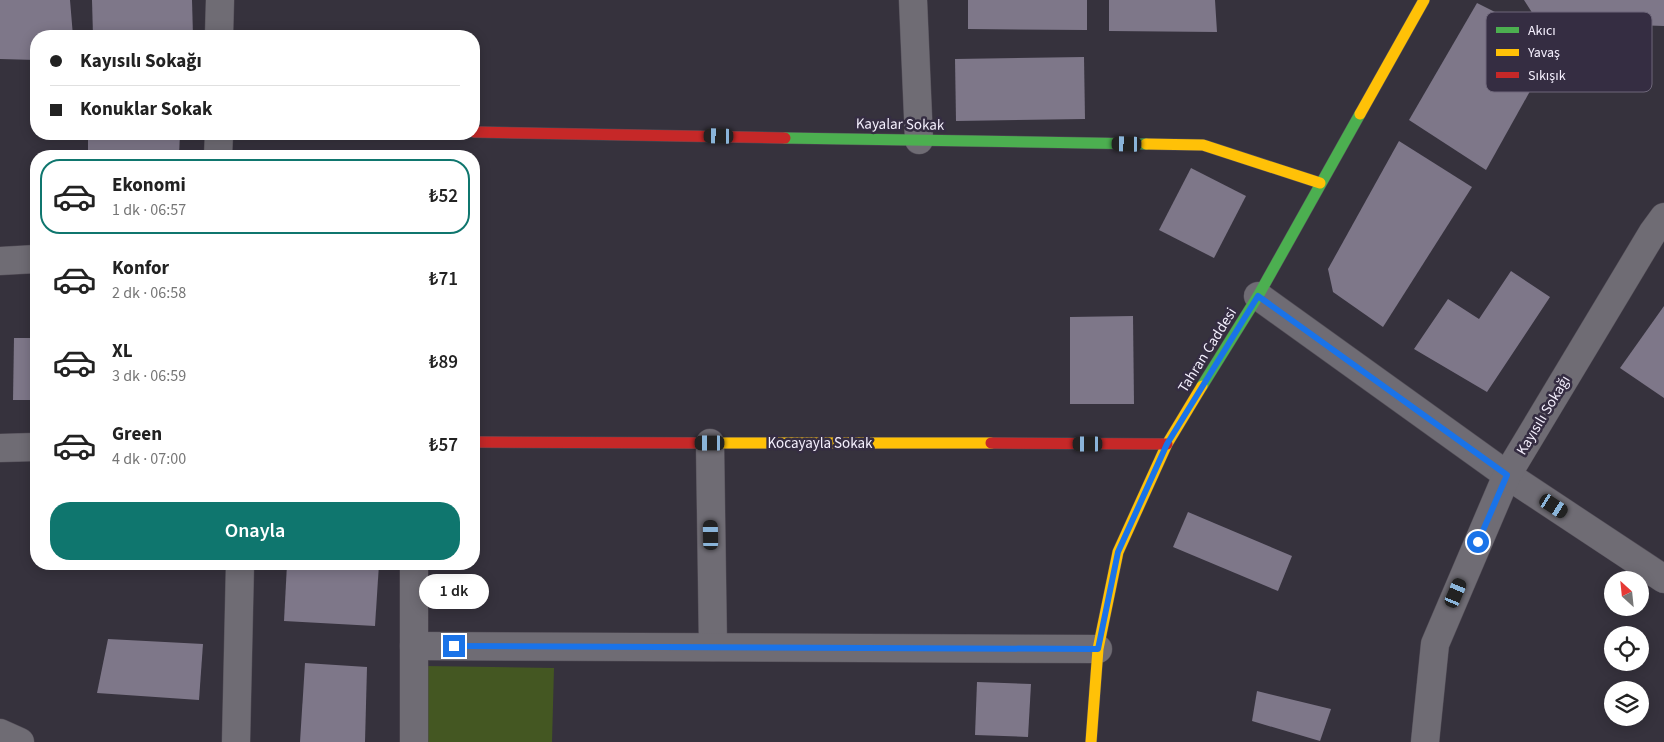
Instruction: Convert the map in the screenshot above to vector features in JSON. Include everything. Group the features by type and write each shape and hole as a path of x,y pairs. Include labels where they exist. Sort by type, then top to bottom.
{"street":[{"path":"219,30 220,0"},
{"path":"913,0 919,140"},
{"name":"Tahran Caddesi","path":"1091,742 1098,649 1118,552 1167,444 1258,296 1424,0"},
{"name":"Kayalar Sokak","path":"480,132 1203,145 1320,183"},
{"name":"Kayısılı Sokağı","path":"1425,742 1435,644 1507,475 1653,232 1664,218"},
{"path":"0,260 30,259"},
{"path":"1258,296 1507,475 1664,579"},
{"name":"Kocayayla Sokak","path":"480,442 1167,444"},
{"path":"710,443 713,646"},
{"path":"0,448 30,447"},
{"path":"236,742 240,570"},
{"path":"414,570 414,742"},
{"path":"414,646 1098,649"},
{"path":"0,733 20,742"}],"green space":[{"path":"425,666 554,668 552,742 428,742"}],"building":[{"path":"0,0 70,0 72,30 30,30 30,60 0,59"},
{"path":"92,0 192,0 193,30 93,30"},
{"path":"968,0 1087,0 1087,30 968,29"},
{"path":"1109,0 1215,0 1217,32 1109,31"},
{"path":"1524,0 1664,0 1664,26 1652,26 1652,12 1532,12"},
{"path":"1477,3 1495,12 1486,12 1486,92 1530,92 1486,170 1409,120"},
{"path":"1084,57 1085,119 956,121 955,59"},
{"path":"88,140 180,140 179,150 88,150"},
{"path":"1399,141 1472,187 1383,327 1333,292 1328,269"},
{"path":"1191,168 1246,196 1214,258 1159,230"},
{"path":"1511,271 1550,297 1487,392 1414,349 1448,299 1479,319"},
{"path":"1664,306 1664,398 1620,368"},
{"path":"1133,316 1134,404 1070,404 1070,317"},
{"path":"14,338 30,338 30,400 13,400"},
{"path":"1188,512 1292,556 1278,591 1173,547"},
{"path":"287,570 379,570 375,626 284,621"},
{"path":"108,639 203,644 199,700 97,693"},
{"path":"305,663 367,667 365,742 300,742"},
{"path":"977,682 1031,684 1028,737 975,735"},
{"path":"1257,691 1331,709 1320,741 1252,721"}],"traffic: fast":[{"path":"1202,386 1258,296 1360,114"},
{"path":"785,138 1146,144"}],"traffic: slow":[{"path":"1360,114 1424,0"},
{"path":"1146,144 1203,145 1320,183"},
{"path":"1091,742 1098,649 1118,552 1167,444 1202,386"},
{"path":"699,443 991,443"}],"traffic: jam":[{"path":"480,132 785,138"},
{"path":"480,442 699,443"},
{"path":"991,443 1167,444"}],"route":[{"path":"454,646 1098,649 1118,552 1167,444 1258,296 1507,475 1478,542"}]}
